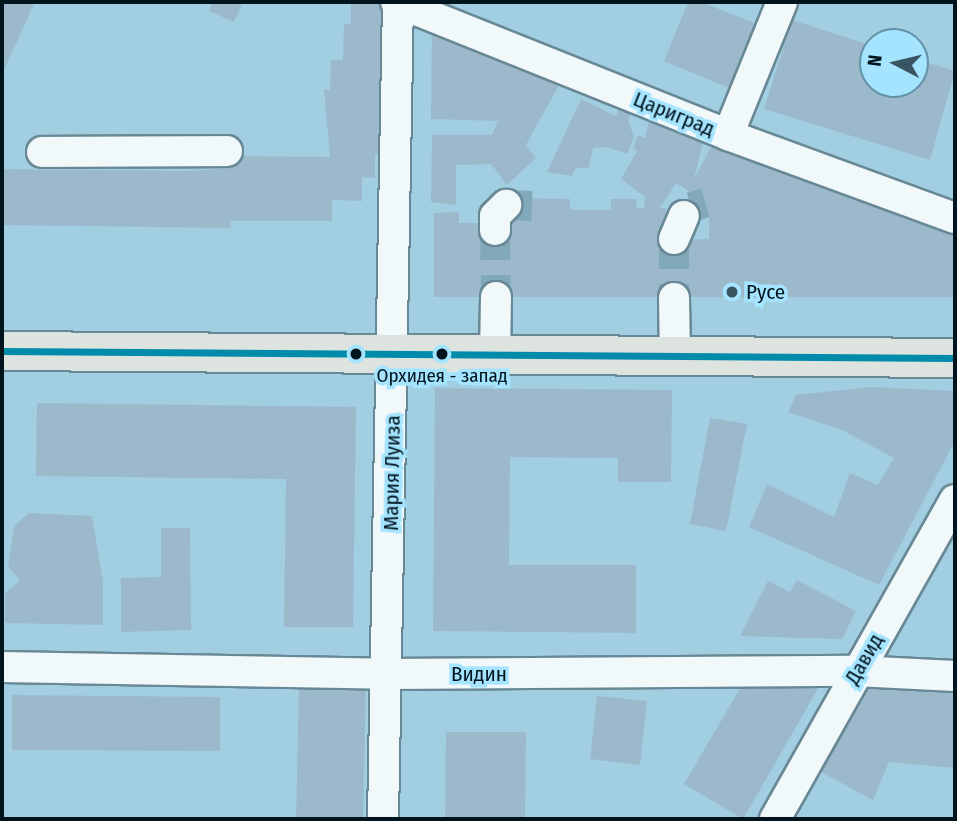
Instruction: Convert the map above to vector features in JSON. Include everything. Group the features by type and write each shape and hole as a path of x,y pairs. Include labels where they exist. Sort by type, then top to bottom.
{"main road":[{"path":"2,351 955,358"}],"street":[{"name":"Цариград","path":"397,2 728,135 955,218"},
{"name":"Мария Луиза","path":"383,819 394,355 397,2"},
{"path":"728,135 782,2"},
{"path":"42,152 227,151"},
{"path":"495,355 496,297"},
{"path":"674,298 675,358"},
{"name":"Давид","path":"775,819 856,671 955,500"},
{"name":"Видин","path":"2,667 387,674 856,671 955,676"}],"building":[{"path":"2,2 35,2 2,74"},
{"path":"213,2 243,2 234,22 209,11"},
{"path":"351,2 388,2 387,154 375,154 375,178 362,177 362,201 332,200 332,221 231,221 230,228 2,225 2,169 187,171 232,168 231,156 330,157 324,89 330,90 331,60 343,60 344,24 351,24"},
{"path":"688,2 701,2 762,26 736,91 664,61"},
{"path":"432,20 565,74 526,145 536,158 507,185 491,164 456,165 456,205 431,202 432,135 492,135 498,121 431,119"},
{"path":"792,20 859,42 859,98 929,98 929,63 955,71 930,160 764,109"},
{"path":"581,99 616,116 620,106 632,111 628,120 634,137 627,154 606,147 593,148 589,168 576,168 572,176 547,172"},
{"path":"651,113 706,130 694,179 711,147 783,161 955,226 955,297 434,297 434,213 459,212 459,223 483,223 506,198 570,199 570,209 584,210 611,210 611,199 636,199 637,208 644,208 645,197 621,179 637,151 633,148 638,135 645,138","holes":["676,183 690,192 688,199 695,212 709,213 709,239 665,240 666,208 660,208"]},
{"path":"871,387 955,391 955,441 879,585 749,527 767,484 834,517 850,473 878,485 894,458 842,430 788,412 796,395"},
{"path":"435,388 672,390 671,482 618,482 618,458 510,457 509,565 636,565 636,633 433,631"},
{"path":"37,403 356,407 353,627 284,627 286,479 36,476"},
{"path":"710,418 747,424 726,531 690,524"},
{"path":"29,513 92,516 103,582 103,625 5,623 5,593 20,581 8,566 14,526"},
{"path":"161,528 190,528 191,630 121,632 121,578 161,577"},
{"path":"797,580 856,611 842,639 740,636 768,581 790,592"},
{"path":"748,675 824,678 743,819 684,784"},
{"path":"871,677 888,686 955,691 955,768 889,762 873,800 819,771"},
{"path":"299,684 366,685 363,819 296,819"},
{"path":"12,695 220,697 220,751 12,750"},
{"path":"597,696 647,701 640,765 590,759"},
{"path":"446,732 526,732 525,819 445,819"}],"tunnel":[{"path":"684,216 691,207 705,203"},
{"path":"506,205 532,206"},
{"path":"495,230 496,297"},
{"path":"674,239 674,298"}],"transit line":[{"path":"2,351 955,358"}],"place":[{"name":"Русе","path":"732,292"},
{"name":"Орхидея - запад","path":"442,354"}]}
